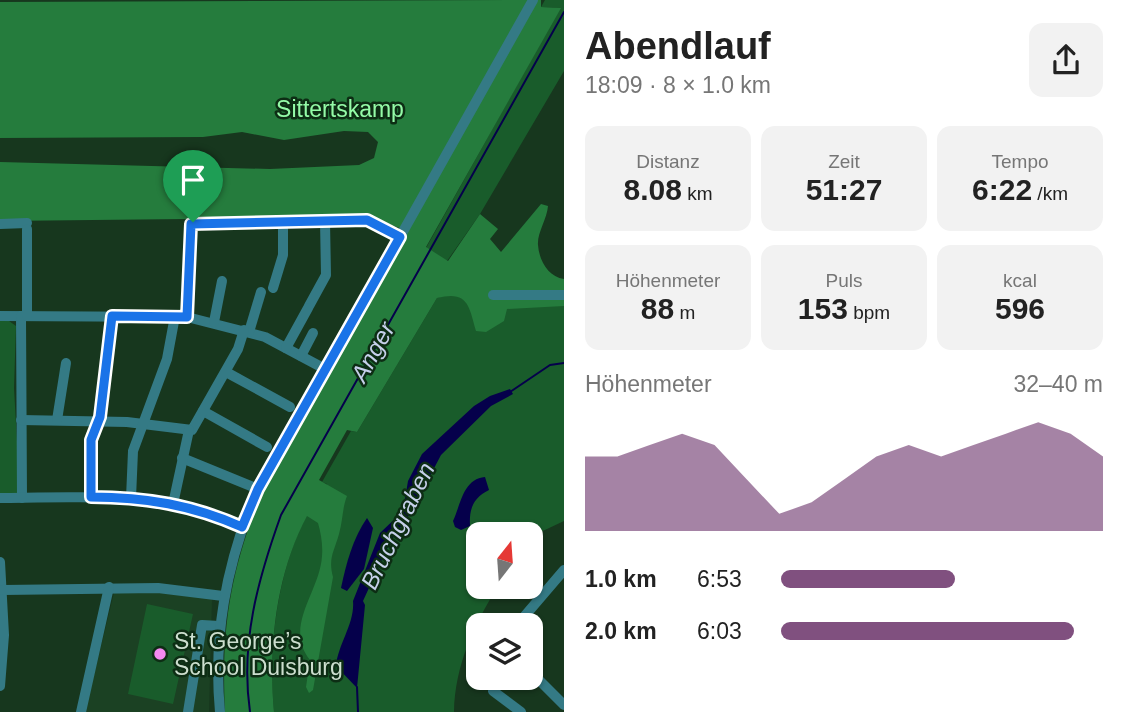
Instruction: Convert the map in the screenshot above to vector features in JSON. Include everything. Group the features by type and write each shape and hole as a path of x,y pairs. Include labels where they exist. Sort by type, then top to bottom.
{"street":[{"path":"220,712 216,665 223,596 242,527 258,489 533,0"},
{"path":"131,498 133,451 181,316 191,224 367,220 400,237"},
{"path":"273,288 284,255 284,221"},
{"path":"286,348 326,275 325,221"},
{"path":"0,224 27,226 21,419 22,498"},
{"path":"214,322 222,281"},
{"path":"21,419 143,424 192,430 247,331 261,292"},
{"path":"493,295 564,295"},
{"path":"0,316 181,316 247,331 325,369"},
{"path":"91,497 91,440 98,422 112,316"},
{"path":"301,356 313,332"},
{"path":"57,420 66,363"},
{"path":"226,372 290,407"},
{"path":"203,411 267,447"},
{"path":"173,503 189,430"},
{"path":"182,458 258,489"},
{"path":"0,498 131,498 173,503 215,515 242,527"},
{"path":"0,562 4,590 0,686"},
{"path":"527,613 564,570"},
{"path":"81,712 110,587"},
{"path":"4,590 158,588 223,596"},
{"path":"188,712 202,625 219,626"},
{"path":"543,684 564,705"},
{"path":"493,691 521,712"}],"shaded area":[{"path":"545,0 564,0 564,71 480,214 447,261 426,248 560,8 541,7"},
{"path":"450,294 463,298 564,298 564,521 543,531 543,522 466,522 466,599 491,599 483,613 466,613 466,649 458,678 454,712 274,712 273,643 279,597 299,531 327,484 322,482 351,431 357,432 437,298"},
{"path":"0,321 9,321 16,326 14,388 20,495 0,495"},
{"name":"St. George’s School Duisburg","path":"114,593 162,593 212,599 209,712 85,712"},
{"name":"St. George’s School Duisburg","path":"147,604 193,614 173,704 128,694"}],"green space":[{"name":"Sittertskamp","path":"541,0 541,7 561,8 426,247 448,261 480,214 498,229 490,239 501,252 541,204 548,206 538,245 542,262 553,275 564,279 564,306 507,309 504,321 486,332 476,331 469,307 461,298 437,298 357,432 347,430 319,480 347,496 331,560 333,577 313,690 309,693 306,687 310,660 300,634 305,609 320,569 322,548 318,523 307,516 296,538 281,587 272,663 274,712 225,712 226,627 230,602 241,551 260,496 407,231 371,217 0,221 0,162 270,169 359,165 374,158 378,142 368,132 344,131 284,140 242,132 203,137 0,138 0,2"}],"water":[{"path":"510,389 513,394 491,406 441,455 410,514 390,542 363,601 365,605 357,688 336,666 351,617 353,601 380,533 403,511 408,481 422,454 474,406 490,396"},
{"path":"485,477 489,490 473,505 470,522 466,522 466,528 461,530 455,527 453,521 467,487"},
{"path":"367,518 373,528 364,569 347,591 341,588 345,570 354,543"}],"waterway":[{"name":"Anger","path":"250,712 247,661 249,636 258,587 281,515 564,12"},
{"name":"Bruchgraben","path":"510,392 550,365 564,363"},
{"name":"Bruchgraben","path":"357,687 358,712"}],"place":[{"name":"St. George’s School Duisburg","path":"160,654"}],"route":[{"path":"367,220 400,237 258,489 242,527 215,515 173,503 148,499 91,497 91,440 100,417 112,316 187,317 193,222 367,220"}]}
